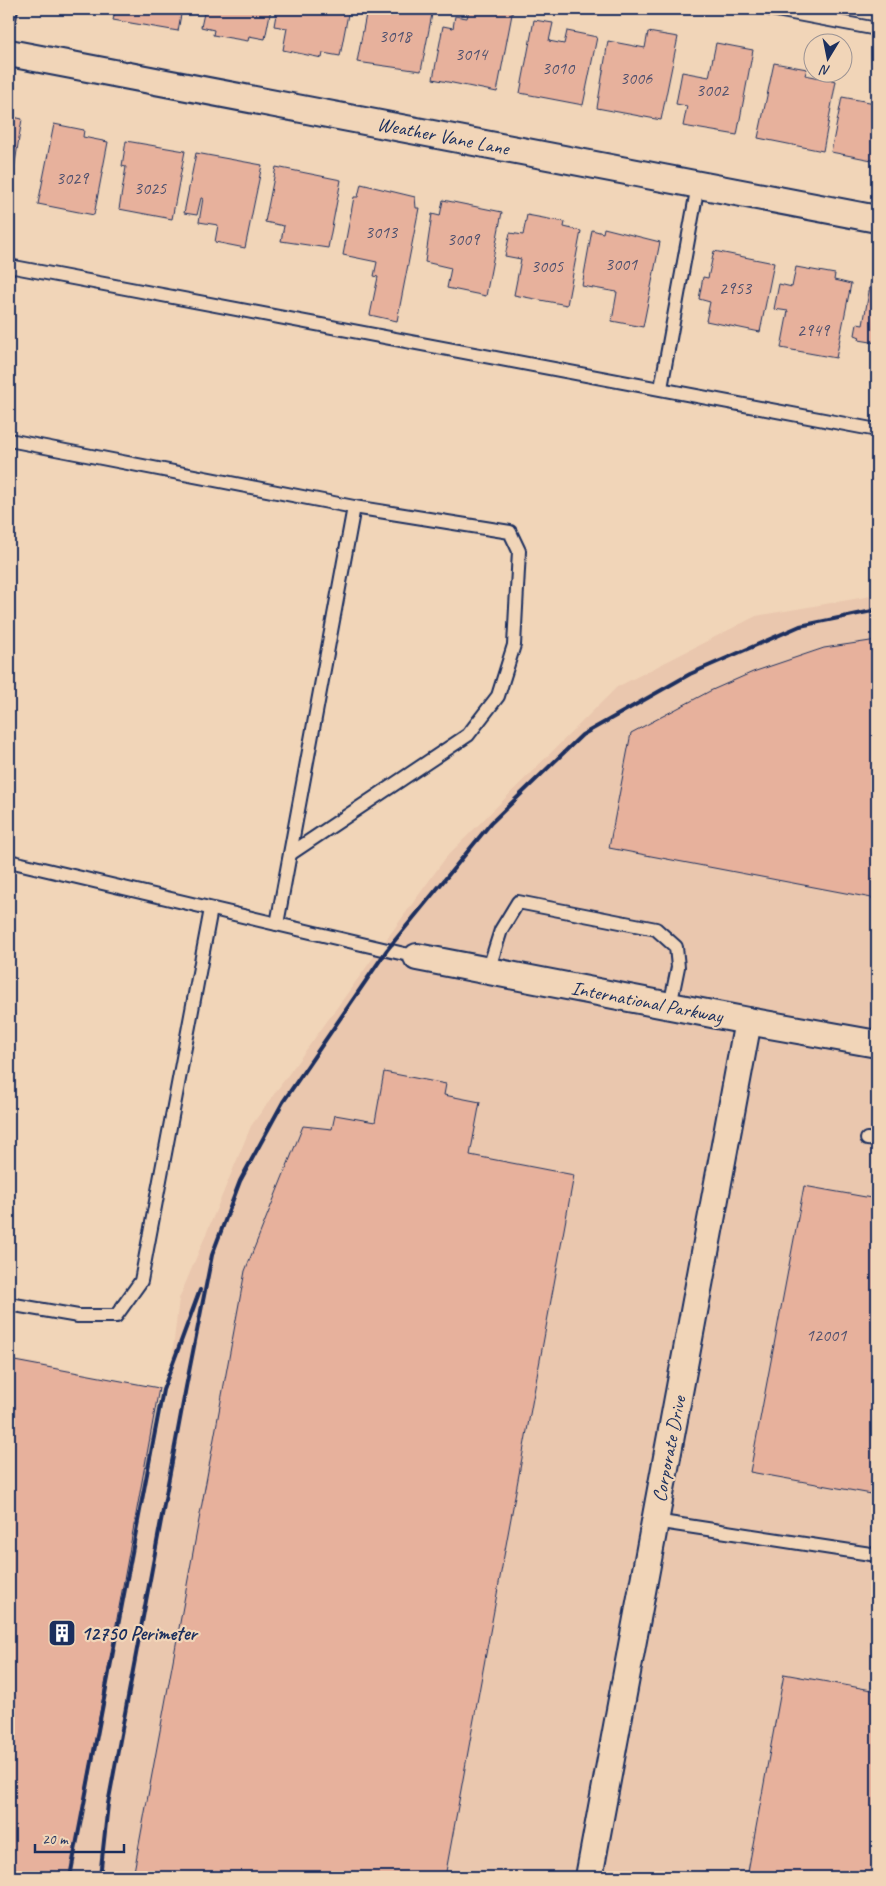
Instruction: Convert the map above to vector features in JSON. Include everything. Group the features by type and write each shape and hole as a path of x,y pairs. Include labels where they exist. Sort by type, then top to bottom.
{"street":[{"name":"Weather Vane Lane","path":"9,53 877,219"},
{"name":"International Parkway","path":"417,957 877,1044"},
{"name":"Corporate Drive","path":"589,1877 748,1021"}],"lane":[{"path":"9,20 11,9"},
{"path":"771,9 877,29"},
{"path":"661,388 698,185"},
{"path":"9,266 877,430"},
{"path":"9,440 354,507 510,532 519,551 514,645 498,696 468,735 290,854"},
{"path":"277,924 354,507"},
{"path":"9,861 417,957"},
{"path":"488,971 501,930 518,902 656,930 676,947 678,967 670,1006"},
{"path":"9,1304 78,1316 116,1316 140,1281 211,909"},
{"path":"655,1521 877,1555"}],"shaded area":[{"path":"877,595 877,1877 9,1877 9,1358 159,1388 142,1509 170,1373 179,1299 251,1126 447,856 617,687 756,616"}],"building":[{"path":"116,9 182,9 178,31 113,20"},
{"path":"205,9 271,9 265,39 249,36 248,41 213,35 214,30 201,27"},
{"path":"277,9 349,9 340,56 323,53 322,58 283,50 287,28 274,26"},
{"path":"367,9 433,9 421,71 357,62"},
{"path":"481,9 513,9 497,92 433,79 443,26 453,28 455,16 467,18 469,10 481,12"},
{"path":"534,20 553,23 549,41 564,44 567,31 597,37 583,105 520,93"},
{"path":"648,32 678,37 661,120 597,108 608,41 645,48"},
{"path":"716,43 753,50 737,135 683,126 687,106 676,104 682,72 709,77"},
{"path":"774,63 804,68 804,82 836,82 823,151 758,138"},
{"path":"877,95 877,161 831,152 842,97 875,103"},
{"path":"9,116 22,119 9,201"},
{"path":"54,124 84,130 83,137 108,142 94,215 38,204"},
{"path":"126,141 185,151 172,219 119,209 126,167 122,166"},
{"path":"196,153 262,165 245,248 215,242 218,225 199,222 203,198 201,198 197,215 184,213"},
{"path":"276,167 341,180 328,248 281,241 284,226 265,222"},
{"path":"361,184 415,197 416,208 419,208 397,321 370,315 378,277 374,276 377,262 343,255 354,197 358,197"},
{"path":"443,200 502,212 486,296 447,288 451,268 425,262 432,214 440,216"},
{"path":"527,215 565,222 564,227 581,231 567,305 514,295 521,259 505,256 510,233 523,235"},
{"path":"604,228 660,242 643,327 612,321 617,292 582,286 592,230 603,233"},
{"path":"714,251 774,263 760,332 706,321 710,302 699,299 703,277 708,278"},
{"path":"796,267 835,274 834,280 851,284 836,358 781,348 788,311 774,309 779,284 792,287"},
{"path":"871,281 877,283 877,343 859,340 860,337 855,335 857,324 863,325"},
{"path":"877,640 877,899 609,848 631,733 710,691 753,672 824,648"},
{"path":"384,1072 446,1084 444,1095 480,1102 470,1155 574,1175 445,1877 133,1877 245,1271 303,1126 332,1129 335,1115 375,1122"},
{"path":"804,1186 877,1199 877,1495 750,1472"},
{"name":"12750 Perimeter","path":"9,1360 159,1388 70,1877 9,1877"},
{"path":"784,1674 877,1691 877,1877 747,1877"}],"railway":[{"path":"100,1877 108,1804 212,1255 240,1181 283,1102 387,950 491,823 582,735 690,674 800,626 877,610"},
{"path":"70,1877 163,1390 200,1290"}],"place":[{"name":"12750 Perimeter","path":"62,1633"}]}
